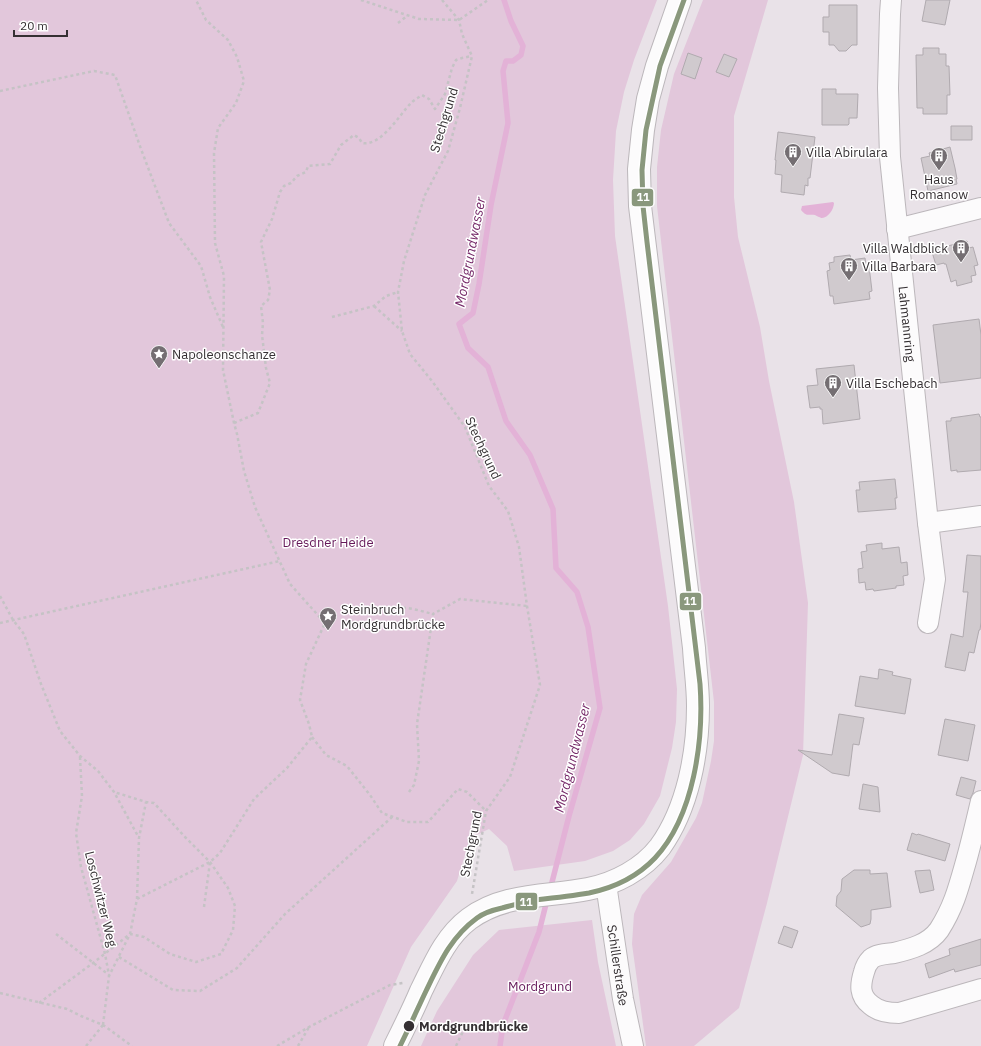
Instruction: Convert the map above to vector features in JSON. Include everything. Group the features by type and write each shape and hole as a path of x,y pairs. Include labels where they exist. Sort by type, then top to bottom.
{"main road":[{"path":"395,1046 444,945 457,929 484,909 509,900 597,886 626,875 645,862 659,848 671,828 682,803 690,775 697,738 698,705 694,648 643,243 639,169 648,99 657,66 680,0"}],"street":[{"name":"Lahmannring","path":"891,0 889,22 890,157 935,579 928,623"},
{"path":"897,228 981,208"},
{"path":"928,522 981,516"},
{"path":"981,801 973,836 952,908 940,928 934,936 924,943 907,950 879,955 871,959 865,968 861,982 861,992 870,1005 879,1010 888,1013 899,1013 981,989"},
{"name":"Schillerstraße","path":"597,886 633,1046"}],"path":[{"path":"196,0 206,20 228,40 237,57 244,81 236,103 218,128 214,153 216,243 224,276 223,370 244,471 255,508 290,584 325,623 306,664 300,700 312,737 326,755 347,766 382,813 407,822 428,822 458,789 467,792 486,811"},
{"path":"361,0 419,19 459,20 488,0"},
{"path":"234,423 258,413 270,383 266,368 262,334 263,323 261,306 268,300 270,290 261,242 272,219 280,192 284,186 291,183 297,176 306,172 308,166 330,164 341,145 354,135 366,144 377,140 393,126 412,102 422,95 429,99 435,108 445,94 452,68 456,60 472,56 462,34 459,20 442,0"},
{"path":"398,23 408,15"},
{"name":"Stechgrund","path":"469,919 468,914 486,811 510,777 540,685 519,547 508,511 489,486 465,427 432,381 410,354 402,331 398,292 404,261 425,196 448,151 472,56"},
{"path":"0,90 94,71 114,75 140,149 169,223 200,266 210,297 224,329"},
{"path":"332,317 374,306 386,296 398,292"},
{"path":"374,306 402,331"},
{"path":"0,623 280,561"},
{"path":"0,596 13,620 24,634 41,684 60,731 80,756 98,772 114,792 139,838"},
{"path":"391,609 413,609 433,614 460,599 527,606"},
{"path":"409,792 414,785 419,760 417,724 433,614"},
{"path":"137,899 210,862 220,853 254,799 287,768 312,737"},
{"name":"Loschwitzer Weg","path":"80,756 82,796 76,833 81,867 105,954 109,976 103,1025"},
{"path":"39,1003 94,963 130,934 144,937 170,954 196,962 221,954 233,930 235,906 228,888 210,862 154,803 114,792"},
{"name":"Loschwitzer Weg","path":"109,976 130,934 137,899 139,838 146,802"},
{"path":"119,957 173,990 200,991 237,968 285,914 392,817"},
{"path":"204,907 210,862"},
{"path":"56,934 109,976"},
{"path":"277,1046 309,1027 390,985 426,980"},
{"path":"0,993 67,1009 103,1025 132,1046"},
{"path":"86,1046 103,1025"},
{"path":"298,1046 309,1027"},
{"path":"456,1046 465,1027"}],"green space":[{"name":"Dresdner Heide","path":"0,0 657,0 634,60 624,92 616,131 613,180 615,236 668,606 677,689 676,722 672,748 660,796 644,824 630,840 613,851 585,861 514,871 507,846 489,829 470,838 457,881 411,947 367,1046 0,1046"},
{"path":"703,0 768,0 734,116 734,197 738,237 760,327 769,381 794,502 808,603 803,755 767,903 739,1008 694,1046 646,1046 632,944 634,914 642,895 671,862 696,818 702,803 714,741 714,702 657,206 657,167 661,130 674,74"},
{"name":"Mordgrund","path":"592,920 598,962 616,1046 421,1046 437,1011 473,955 499,930"}],"shaded area":[{"path":"833,202 834,205 832,210 824,218 806,214 801,210 802,206"}],"building":[{"path":"926,0 950,0 945,25 922,21"},
{"path":"829,5 857,5 857,45 852,45 846,51 839,51 834,45 829,45 829,32 823,32 823,17 829,17"},
{"path":"923,48 939,48 939,54 946,54 946,66 949,66 950,95 947,95 947,114 923,114 923,108 917,108 916,55 923,55"},
{"path":"688,53 702,58 695,79 681,74"},
{"path":"724,54 737,59 729,77 716,72"},
{"path":"822,89 836,89 836,94 858,94 857,118 849,118 848,125 822,125"},
{"path":"951,126 972,126 972,140 951,140"},
{"name":"Villa Abirulara","path":"778,132 815,137 810,178 808,178 808,186 805,185 804,195 781,192 782,175 775,174"},
{"name":"Haus Romanow","path":"950,147 957,184 928,191 921,158 930,156 929,153"},
{"name":"Villa Waldblick","path":"967,241 969,248 973,247 978,265 974,266 976,275 971,276 972,282 957,286 956,280 951,282 946,264 936,265 932,252 940,248"},
{"name":"Villa Barbara","path":"850,255 851,260 865,258 866,266 869,266 872,291 869,292 870,299 834,304 833,296 830,296 827,271 830,270 829,263 834,262 834,257"},
{"path":"979,319 981,335 981,378 940,383 933,325"},
{"name":"Villa Eschebach","path":"854,365 860,419 823,424 822,409 820,409 820,407 810,408 807,386 818,385 816,369"},
{"path":"979,414 981,417 981,470 951,471 946,421 951,421 951,418"},
{"path":"895,479 897,498 895,498 896,509 858,512 856,490 860,490 859,482"},
{"path":"882,543 882,549 899,547 901,563 907,562 908,575 903,576 904,585 896,586 896,588 874,591 873,589 866,590 865,582 859,583 858,569 863,568 861,552 867,551 866,545"},
{"path":"967,555 981,556 981,622 974,653 969,652 965,671 945,667 951,634 963,637 968,592 963,592"},
{"path":"879,669 893,672 892,675 911,679 905,714 855,706 860,676 878,679"},
{"path":"839,714 864,718 859,745 853,744 849,776 832,773 798,750 832,755"},
{"path":"945,719 975,725 968,761 938,755"},
{"path":"961,777 976,781 970,799 956,795"},
{"path":"863,784 878,787 880,812 859,809"},
{"path":"912,833 950,844 945,861 907,850"},
{"path":"854,870 870,870 870,874 887,873 891,907 871,910 870,924 861,927 836,906 837,896 841,891 842,879"},
{"path":"930,870 934,890 920,893 915,871"},
{"path":"784,926 798,931 792,948 778,943"},
{"path":"981,939 981,965 955,972 954,969 929,978 925,964 950,955 949,949"}],"waterway":[{"name":"Mordgrundwasser","path":"504,0 511,21 523,46 521,55 513,61 506,61 503,71 508,123 491,205 473,313 459,324 468,348 488,367 506,421 530,455 553,509 556,568 577,592 588,627 600,708 569,816 550,890"},
{"name":"Mordgrundwasser","path":"500,1046 503,1025 539,932 547,900"}],"transit line":[{"name":"11","path":"400,1046 441,960 453,942 468,925 480,916 492,910 535,900 598,891 616,885 633,876 648,865 668,841 679,821 694,776 700,729 700,684 647,242 643,206 642,170 646,130 660,66 684,0"}],"place":[{"name":"Villa Abirulara","path":"793,167"},
{"name":"Haus Romanow","path":"939,171"},
{"name":"Villa Waldblick","path":"961,263"},
{"name":"Villa Barbara","path":"849,281"},
{"name":"Napoleonschanze","path":"159,369"},
{"name":"Villa Eschebach","path":"833,398"},
{"name":"Steinbruch Mordgrundbrücke","path":"328,631"},
{"name":"Mordgrundbrücke","path":"409,1026"}]}
